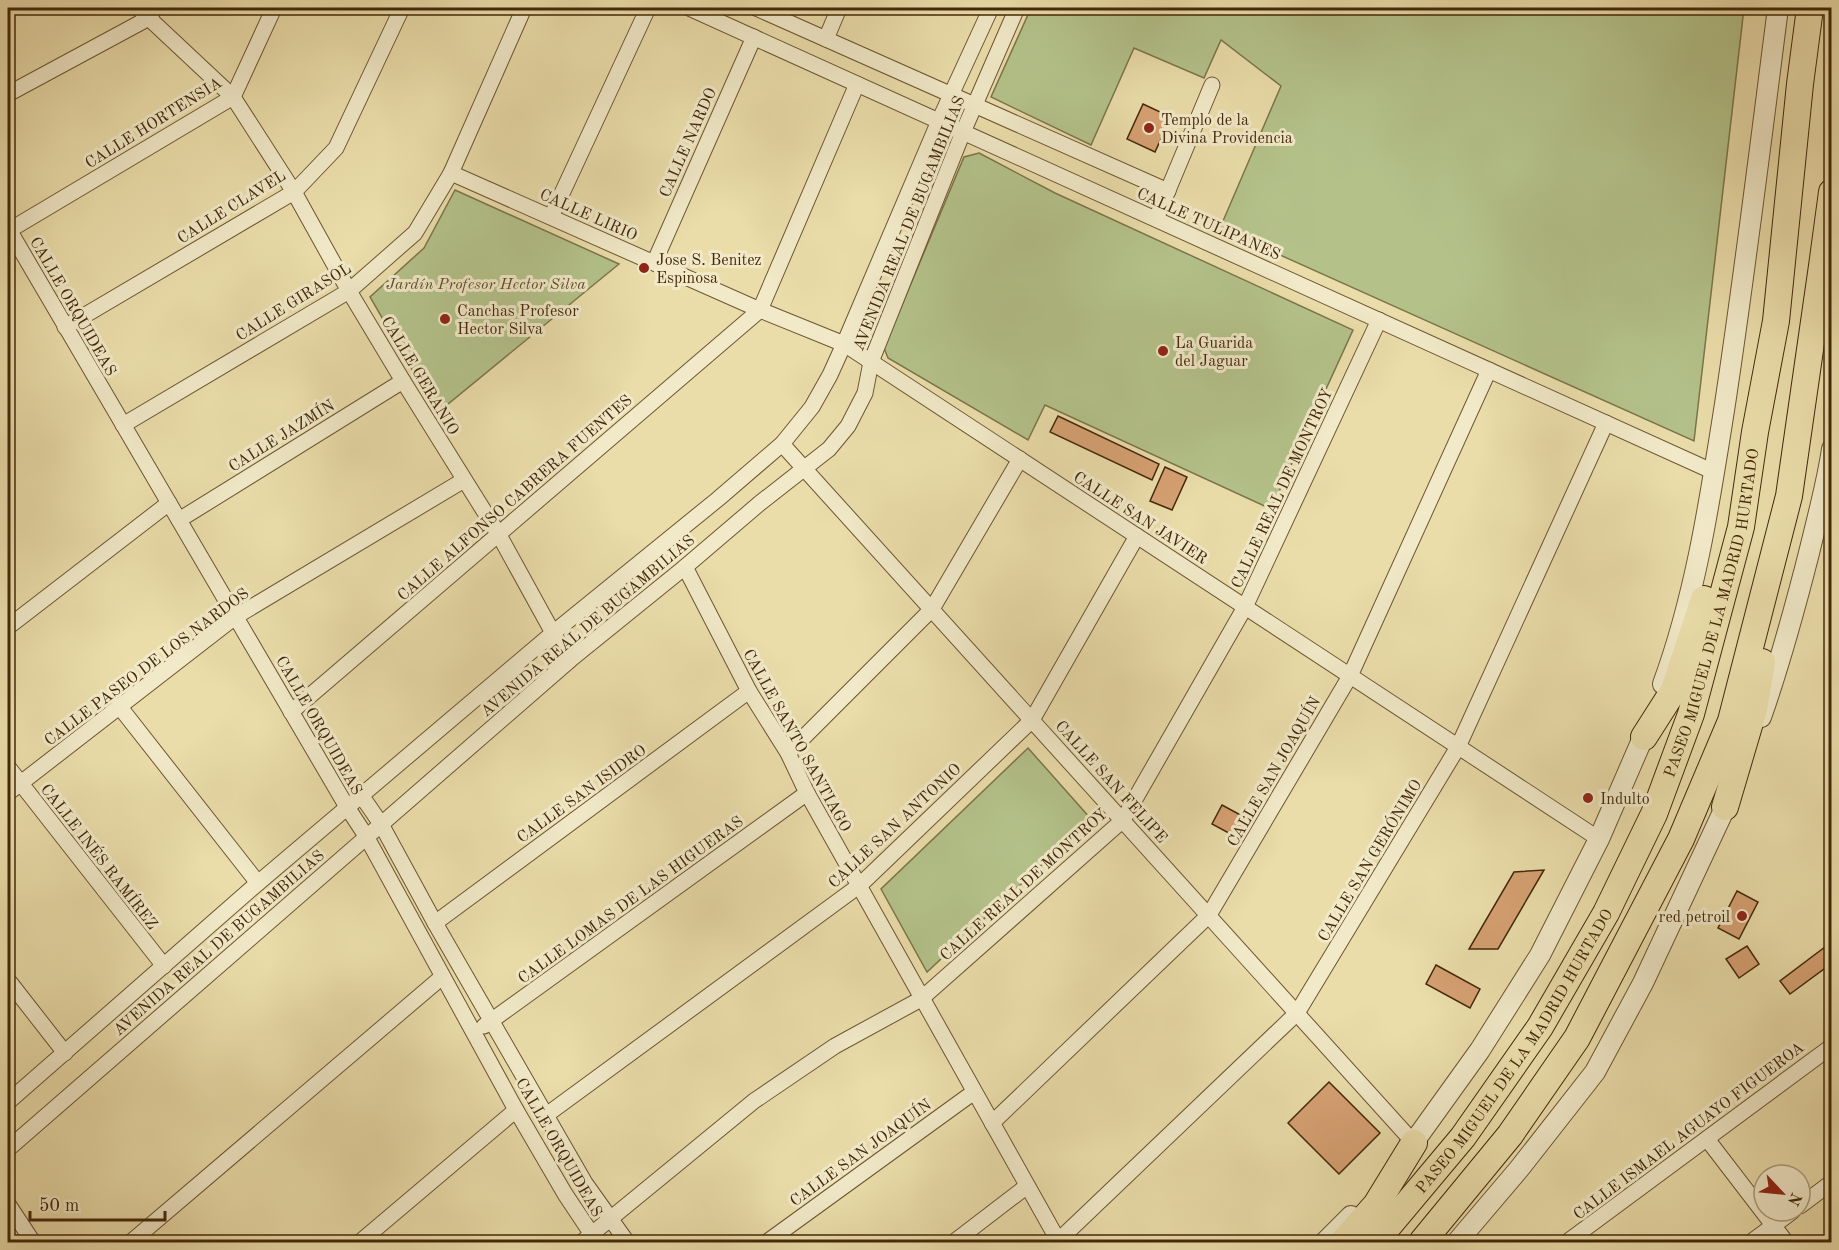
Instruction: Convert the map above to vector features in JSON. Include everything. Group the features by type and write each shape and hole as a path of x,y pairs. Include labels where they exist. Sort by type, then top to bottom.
{"highway":[{"path":"1800,8 1800,84"},
{"name":"PASEO MIGUEL DE LA MADRID HURTADO","path":"1375,1242 1463,1137 1540,1027 1606,914 1654,814 1690,714 1741,527 1755,432 1776,321 1810,8"},
{"name":"PASEO MIGUEL DE LA MADRID HURTADO","path":"1422,1242 1510,1135 1577,1038 1681,839 1731,721 1789,496 1832,192"},
{"path":"1822,266 1832,237"},
{"path":"1644,737 1674,690 1755,432"},
{"path":"1725,807 1754,709 1765,640 1768,577"},
{"path":"1343,1242 1376,1205 1414,1143"}],"street":[{"name":"CALLE GERANIO","path":"138,8 152,13 234,97 294,192 349,291 403,381 499,535 570,660"},
{"name":"CALLE HORTENSIA","path":"8,230 234,97 274,8"},
{"name":"CALLE CLAVEL","path":"65,327 294,192 336,148 402,8"},
{"name":"CALLE GIRASOL","path":"123,425 349,291 415,233 451,173 524,8"},
{"path":"551,217 648,8"},
{"name":"CALLE TULIPANES","path":"689,8 1714,472"},
{"name":"CALLE TULIPANES","path":"756,8 1168,191"},
{"path":"826,39 839,8"},
{"name":"AVENIDA REAL DE BUGAMBILIAS","path":"8,1102 347,807 782,444 812,407 830,375 939,121 991,8"},
{"name":"AVENIDA REAL DE BUGAMBILIAS","path":"8,1149 570,660 828,449 848,426 865,393 871,362 963,132 1017,8"},
{"path":"1325,1242 1379,1188 1480,1050 1540,955 1599,839 1644,737 1666,677 1695,575 1714,472 1742,297 1778,8"},
{"path":"8,94 152,13"},
{"name":"CALLE NARDO","path":"654,263 754,37"},
{"path":"760,310 857,84"},
{"path":"1156,219 1212,85"},
{"name":"CALLE LIRIO","path":"451,173 760,310 844,344"},
{"name":"CALLE ORQUIDEAS","path":"8,230 366,836 442,977 590,1240"},
{"name":"CALLE ALFONSO CABRERA FUENTES","path":"291,712 760,310"},
{"name":"CALLE REAL DE MONTROY","path":"590,1240 610,1220 754,1101 835,1046 921,999 1123,820 1245,607 1379,320"},
{"name":"CALLE SAN JAVIER","path":"844,344 1599,839"},
{"name":"CALLE SAN JOAQUÍN","path":"992,1123 1209,915 1350,676 1489,370"},
{"name":"CALLE JAZMÍN","path":"179,520 403,381"},
{"name":"CALLE SAN GERÓNIMO","path":"1059,1241 1297,1013 1458,747 1606,423"},
{"name":"CALLE SAN FELIPE","path":"782,444 1414,1143"},
{"path":"1457,1242 1519,1169 1595,1072 1643,983 1749,753 1777,673 1818,514 1832,449"},
{"path":"788,753 932,609 1020,459"},
{"name":"CALLE PASEO DE LOS NARDOS","path":"8,793 235,617 464,480"},
{"path":"8,627 169,503"},
{"name":"CALLE SAN ANTONIO","path":"545,1116 860,885 1032,720 1137,536"},
{"name":"CALLE SANTO SANTIAGO","path":"685,567 749,691 788,753 807,793 860,885 921,999 1059,1241"},
{"name":"CALLE SAN ISIDRO","path":"435,923 749,691"},
{"path":"119,706 258,883"},
{"name":"CALLE INÉS RAMÍREZ","path":"8,767 164,966"},
{"name":"CALLE LOMAS DE LAS HIGUERAS","path":"474,1033 807,793"},
{"name":"CALLE ORQUIDEAS","path":"362,795 381,824 545,1116 585,1183 627,1242"},
{"path":"131,1242 442,977"},
{"path":"8,980 65,1053"},
{"name":"CALLE ISMAEL AGUAYO FIGUEROA","path":"1567,1242 1832,1046"},
{"name":"CALLE SAN JOAQUÍN","path":"767,1242 974,1092"},
{"path":"360,1242 516,1110"},
{"path":"1707,1139 1785,1242"},
{"path":"1812,1197 1832,1182"},
{"path":"954,1242 1027,1186"},
{"path":"8,1204 33,1242"},
{"path":"1751,1242 1777,1223"}],"green space":[{"path":"1031,8 1744,8 1694,441 1220,228 1281,86 1221,40 1204,78 1134,48 1091,145 991,97"},
{"name":"La Guarida del Jaguar","path":"979,153 1055,193 1353,330 1271,509 1045,405 1028,440 888,358 884,348 964,157"},
{"name":"Jardín Profesor Hector Silva","path":"455,190 619,264 437,413 370,297 424,248"},
{"path":"1028,748 1091,819 927,972 881,889"}],"building":[{"name":"Templo de la Divina Providencia","path":"1143,104 1171,117 1155,152 1127,139"},
{"path":"1058,416 1159,464 1152,480 1050,432"},
{"path":"1165,467 1187,477 1172,510 1150,501"},
{"path":"1222,805 1259,825 1249,844 1212,824"},
{"path":"1544,870 1498,949 1469,949 1514,872"},
{"path":"1737,891 1758,902 1739,939 1718,928"},
{"path":"1747,946 1759,964 1739,978 1726,959"},
{"path":"1825,947 1832,956 1832,963 1790,994 1780,981"},
{"path":"1436,965 1480,989 1470,1008 1426,984"},
{"path":"1329,1082 1380,1133 1339,1174 1288,1123"}],"place":[{"name":"Templo de la Divina Providencia","path":"1149,128"},
{"name":"Jose S. Benitez Espinosa","path":"644,268"},
{"name":"Canchas Profesor Hector Silva","path":"445,319"},
{"name":"La Guarida del Jaguar","path":"1163,351"},
{"name":"Indulto","path":"1588,798"},
{"name":"red petroil","path":"1742,916"}]}
